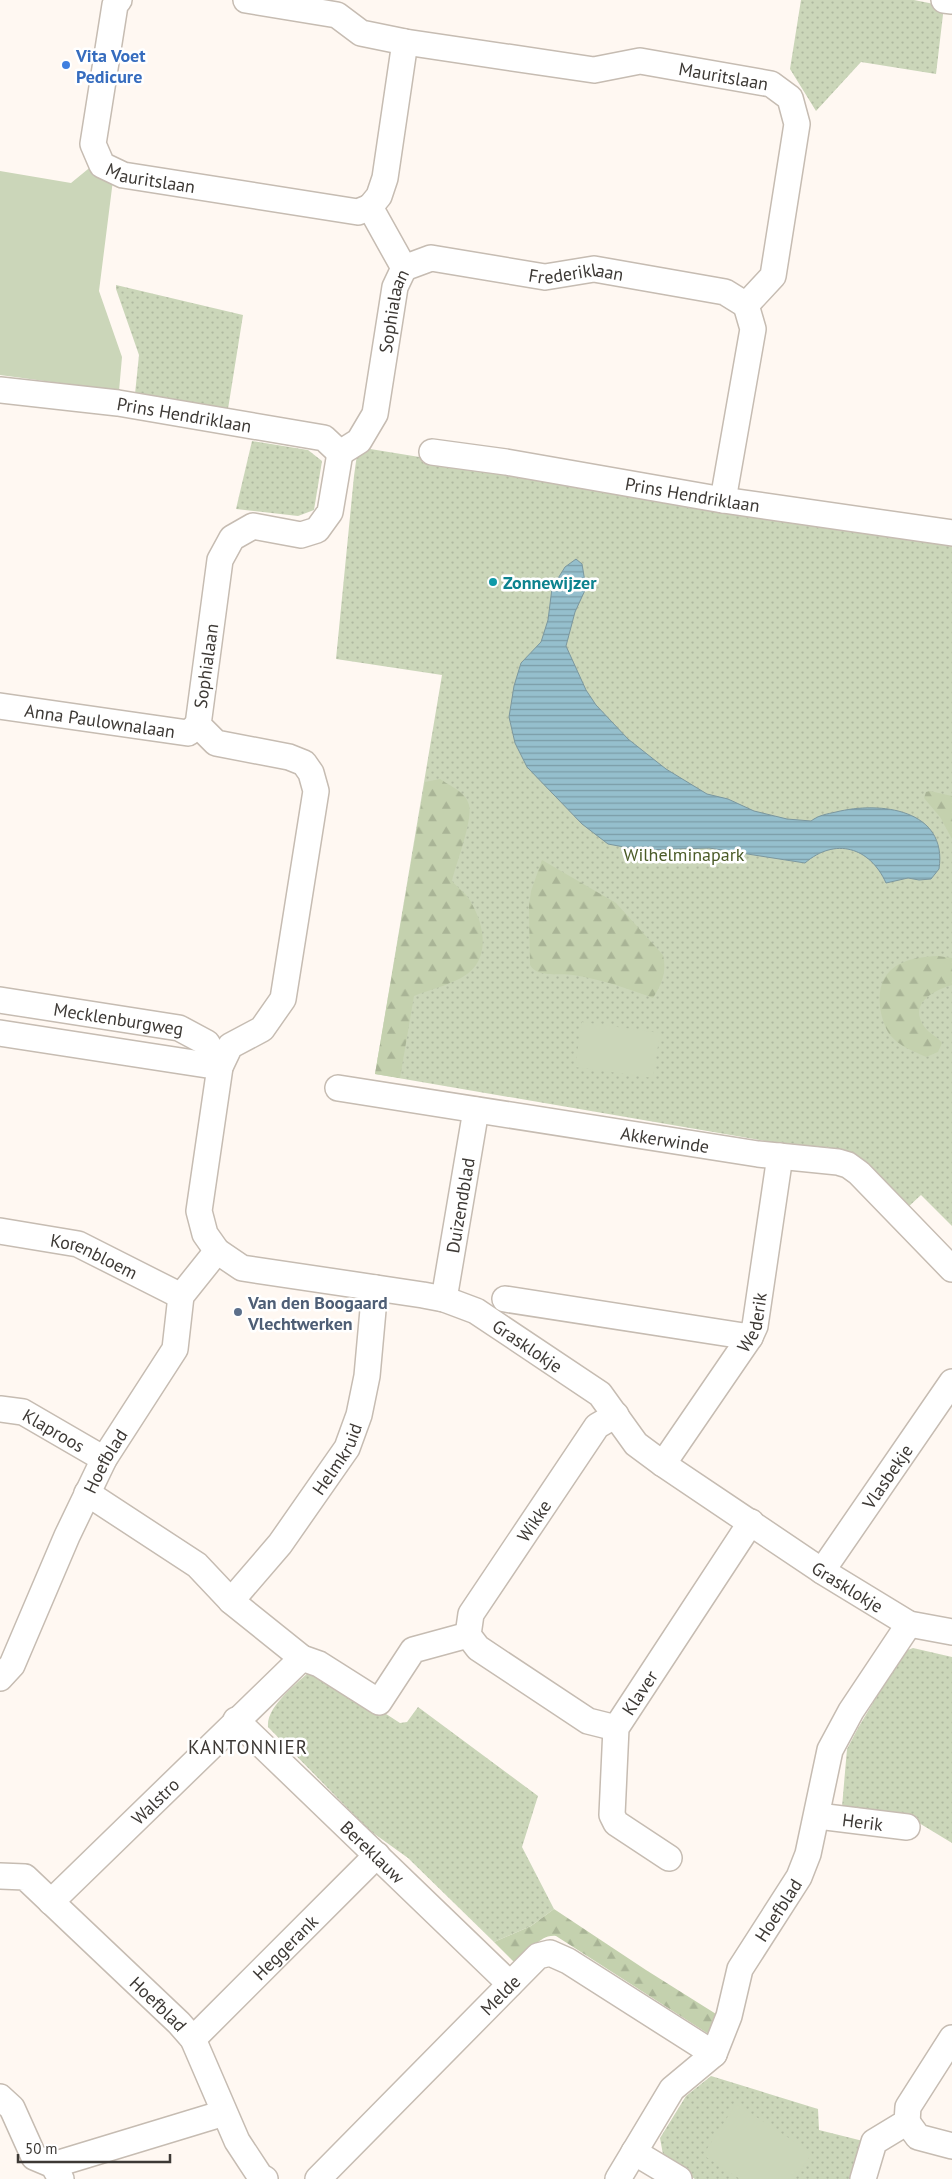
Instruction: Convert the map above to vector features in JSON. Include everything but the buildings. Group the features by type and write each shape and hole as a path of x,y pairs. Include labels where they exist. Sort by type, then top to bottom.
{"street":[{"name":"Mauritslaan","path":"119,0 115,5 92,144 102,165 123,175 358,212 370,207"},
{"name":"Mauritslaan","path":"246,0 337,15 361,34 405,42 594,70 640,61 771,84 790,98 797,124 772,276 746,305"},
{"path":"944,0 952,1"},
{"path":"370,207 379,196 385,178 405,42"},
{"name":"Sophialaan","path":"214,1066 230,1046 262,1029 283,999 316,791 311,773 304,763 290,757 216,743 198,725 220,560 232,538 253,526 301,535 317,530 330,512 350,447 375,414 395,287 404,268 370,207"},
{"name":"Frederiklaan","path":"404,268 431,258 545,277 594,270 725,292 746,305"},
{"path":"723,500 753,329 746,305"},
{"name":"Prins Hendriklaan","path":"0,390 118,403 324,438 350,447"},
{"name":"Prins Hendriklaan","path":"432,452 506,462 723,500 952,533"},
{"name":"Anna Paulownalaan","path":"0,706 188,732 198,725"},
{"name":"Mecklenburgweg","path":"0,1000 179,1028 207,1043 214,1066 0,1033"},
{"name":"Grasklokje","path":"214,1066 199,1211 205,1234 217,1251 242,1268 444,1299 476,1311 600,1394 636,1444 822,1572 909,1624 952,1632"},
{"name":"Akkerwinde","path":"338,1088 780,1156 838,1162 848,1165 859,1173 952,1269"},
{"name":"Duizendblad","path":"444,1299 476,1110"},
{"name":"Wederik","path":"663,1464 750,1337 755,1326 780,1156"},
{"name":"Korenbloem","path":"0,1231 78,1244 181,1296"},
{"path":"181,1296 217,1251"},
{"name":"Helmkruid","path":"231,1601 280,1544 348,1448 359,1415 367,1376 375,1288"},
{"name":"Hoefblad","path":"0,1678 12,1665 34,1610 104,1459 174,1348 181,1296"},
{"name":"Grasklokje","path":"505,1299 750,1337"},
{"name":"Vlasbekje","path":"822,1572 952,1382"},
{"name":"Klaproos","path":"0,1409 23,1412 104,1459"},
{"name":"Wikke","path":"468,1635 471,1614 553,1490 597,1426 616,1415"},
{"path":"87,1494 197,1565 231,1601 302,1658 319,1664 379,1702 413,1650 468,1635 478,1648 588,1721 616,1728"},
{"name":"Klaver","path":"669,1858 616,1823 612,1815 616,1728 751,1522"},
{"name":"Hoefblad","path":"618,2179 672,2089 714,2054 729,2016 740,1969 799,1877 808,1854 818,1816 830,1750 851,1712 909,1624"},
{"name":"Walstro","path":"51,1902 236,1720 302,1658"},
{"name":"Bereklauw","path":"236,1720 360,1842 377,1855 510,1984"},
{"name":"Herik","path":"818,1816 907,1827"},
{"name":"Heggerank","path":"193,2039 377,1855"},
{"name":"Hoefblad","path":"0,1876 25,1877 179,2023 193,2039 237,2141 260,2176 265,2179"},
{"name":"Melde","path":"318,2179 538,1956 550,1953 568,1961 714,2054"},
{"path":"952,2038 908,2107 906,2122 918,2137 952,2146"},
{"path":"0,2097 12,2108 34,2157 57,2172 224,2113"},
{"path":"863,2179 874,2142 906,2122"},
{"path":"634,2152 679,2179"}],"green space":[{"path":"801,0 914,0 944,6 936,74 861,62 816,111 790,69"},
{"path":"93,165 113,180 99,291 122,357 119,391 0,375 0,171 71,183"},
{"path":"116,285 243,315 228,409 135,394 139,355"},
{"path":"252,441 308,450 322,461 314,510 298,516 236,509"},
{"name":"Wilhelminapark","path":"358,447 952,544 952,1226 921,1195 906,1209 794,1146 375,1074 442,675 336,659"},
{"path":"440,779 465,796 469,805 469,821 452,881 468,898 477,914 482,934 483,945 481,955 477,964 461,978 414,996 400,1078 375,1074 425,782"},
{"path":"930,791 952,796 952,839 940,817 924,798 926,792"},
{"path":"542,860 616,903 663,955 663,978 653,998 594,979 573,975 549,974 533,969 530,965 529,906 531,891"},
{"path":"938,956 952,958 952,985 936,991 920,1007 921,1021 927,1030 942,1043 938,1052 926,1057 902,1045 890,1035 882,1017 880,992 883,981 895,966 915,959"},
{"path":"582,1022 660,1033 653,1078 575,1067"},
{"path":"913,1648 952,1657 952,1843 914,1820 842,1807 847,1749 896,1664 905,1651"},
{"path":"312,1669 321,1672 400,1723 407,1722 418,1707 538,1796 522,1847 554,1909 531,1926 494,1942 408,1858 369,1830 268,1727 272,1711 277,1703"},
{"path":"554,1909 724,2019 712,2034 707,2033 556,1936 550,1936 539,1941 517,1965 494,1942 531,1926"},
{"path":"711,2076 818,2109 819,2130 863,2141 855,2179 695,2179 664,2160 660,2138 686,2096"},
{"path":"736,2104 812,2153 795,2179 740,2179 703,2155"}],"water":[{"path":"576,559 582,564 586,588 575,612 566,646 586,690 596,705 628,739 666,769 707,794 728,799 754,811 787,819 811,821 823,815 853,809 890,809 907,814 922,822 933,833 939,849 939,869 931,879 919,880 908,878 886,883 871,861 861,854 840,848 816,855 805,863 709,848 640,850 608,844 582,824 527,767 515,743 509,717 514,686 521,663 541,642 548,620 552,588 565,567"}],"place":[{"name":"Vita Voet Pedicure","path":"66,65"},
{"name":"Zonnewijzer","path":"493,582"},
{"name":"Van den Boogaard Vlechtwerken","path":"238,1312"}],"district":[{"name":"KANTONNIER","path":"248,1747"}]}
